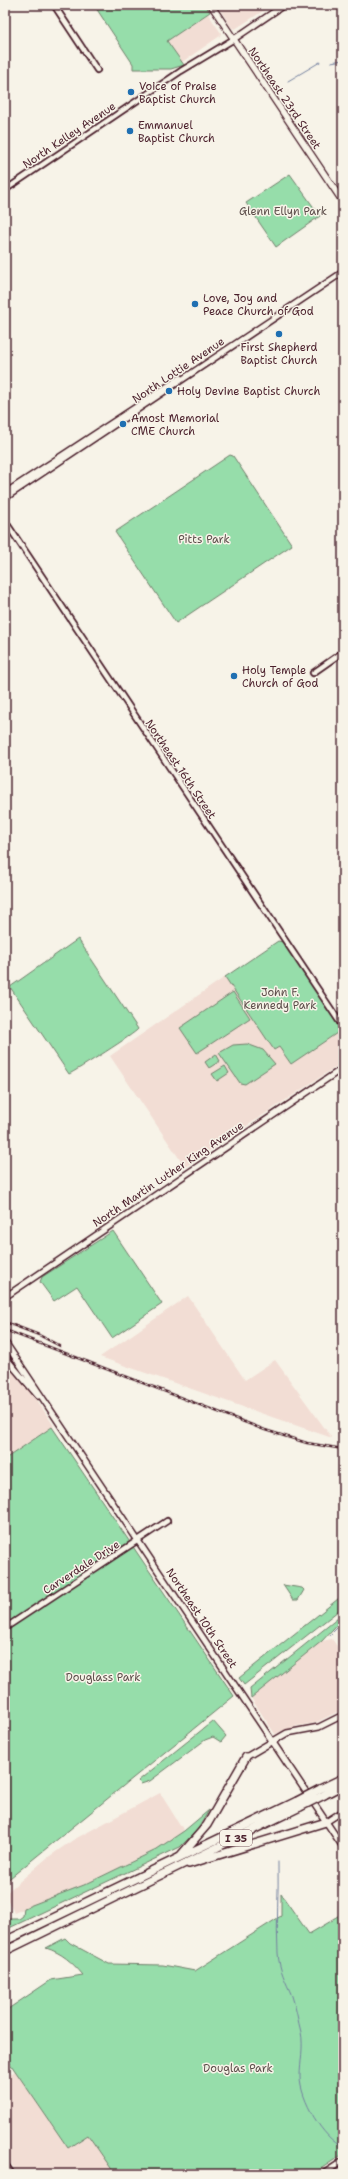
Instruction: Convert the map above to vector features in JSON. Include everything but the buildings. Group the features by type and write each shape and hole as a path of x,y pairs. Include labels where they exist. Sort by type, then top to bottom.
{"highway":[{"path":"178,1858 207,1825 246,1757"},
{"name":"I 35","path":"5,1951 173,1869 322,1792 343,1778"},
{"name":"I 35","path":"322,1792 343,1785"},
{"name":"I 35","path":"5,1940 178,1858 298,1804"},
{"path":"173,1869 326,1822"}],"main road":[{"name":"Northeast 23rd Street","path":"211,5 343,202"},
{"name":"North Kelley Avenue","path":"234,39 284,5"},
{"name":"North Lottie Avenue","path":"5,493 343,268"},
{"name":"North Lottie Avenue","path":"5,498 343,272"},
{"name":"North Martin Luther King Avenue","path":"5,1296 343,1068"},
{"name":"Northeast 10th Street","path":"5,1342 43,1401 343,1847"},
{"name":"Northeast 10th Street","path":"5,1356 43,1401"},
{"path":"246,1757 272,1741 294,1731 319,1727 343,1715"},
{"path":"326,1822 343,1811"}],"street":[{"path":"54,5 97,70"},
{"name":"North Kelley Avenue","path":"5,190 181,71 234,39"},
{"name":"Northeast 16th Street","path":"5,521 343,1027"},
{"path":"313,673 343,652"},
{"name":"Carverdale Drive","path":"5,1628 167,1521"},
{"path":"323,2174 343,2160"},
{"path":"5,2164 12,2174"}],"shaded area":[{"path":"217,5 272,5 235,29 232,28"},
{"path":"208,14 221,33 220,36 182,62 167,41"},
{"path":"225,977 274,1050 279,1047 291,1064 340,1031 343,1035 343,1062 185,1167 110,1056"},
{"path":"188,1296 245,1380 275,1360 332,1438 100,1357"},
{"path":"5,1361 34,1396 54,1426 5,1459"},
{"path":"332,1639 343,1655 343,1709 315,1723 297,1726 275,1734 251,1698 322,1641"},
{"path":"160,1793 184,1831 154,1851 84,1885 14,1913 5,1894 47,1858 73,1840"},
{"path":"15,2071 68,2148 88,2135 115,2174 18,2174 5,2155 5,2078"}],"green space":[{"path":"94,5 205,5 210,12 167,41 184,65 171,69 133,69 133,64"},
{"name":"Glenn Ellyn Park","path":"290,174 320,216 276,247 246,203"},
{"name":"Pitts Park","path":"230,455 233,456 292,545 176,623 115,532"},
{"path":"78,939 138,1029 105,1052 69,1074 10,987"},
{"name":"John F. Kennedy Park","path":"278,941 283,942 335,1020 340,1031 291,1064 279,1047 274,1050 225,977"},
{"path":"233,992 250,1018 197,1053 180,1028"},
{"path":"247,1044 263,1050 275,1064 245,1084 240,1083 219,1053 233,1045"},
{"path":"216,1054 220,1061 209,1068 205,1062"},
{"path":"225,1066 229,1073 217,1081 212,1074"},
{"path":"113,1231 162,1304 112,1338 77,1286 54,1301 40,1282 42,1277"},
{"name":"Douglass Park","path":"52,1427 234,1696 5,1882 5,1459"},
{"path":"283,1585 302,1588 304,1590 298,1600 293,1600"},
{"path":"343,1595 343,1607 244,1685 239,1678"},
{"path":"343,1614 343,1618 322,1641 251,1698 250,1689"},
{"path":"213,1721 226,1736 221,1742 213,1737 205,1740 150,1781 141,1784 138,1781"},
{"path":"209,1810 198,1829 180,1847 5,1930 5,1919 19,1919 23,1916 24,1908 84,1885 154,1851 184,1831"},
{"name":"Douglas Park","path":"281,1894 309,1934 343,1914 343,1999 338,1998 343,2006 343,2154 313,2174 115,2174 88,2135 68,2148 5,2056 5,2011 51,1980 83,1975 66,1958 57,1952 46,1948 65,1938 70,1943 109,1964 163,1965 195,1971 281,1916"}],"waterway":[{"path":"331,62 343,60"},
{"path":"288,81 320,62"},
{"path":"330,1635 343,1622"},
{"path":"278,1862 278,1953 281,1970 295,2005 301,2032 301,2086 308,2107 314,2117 328,2136 335,2143 343,2147"}],"railway":[{"path":"5,1322 39,1335 60,1346"},
{"path":"5,1330 265,1430 307,1443 343,1449"}],"place":[{"name":"Voice of Praise Baptist Church","path":"131,92"},
{"name":"Emmanuel Baptist Church","path":"130,131"},
{"name":"Love, Joy and Peace Church of God","path":"195,304"},
{"name":"First Shepherd Baptist Church","path":"279,334"},
{"name":"Holy Devine Baptist Church","path":"169,391"},
{"name":"Amost Memorial CME Church","path":"123,424"},
{"name":"Holy Temple Church of God","path":"234,676"}]}
